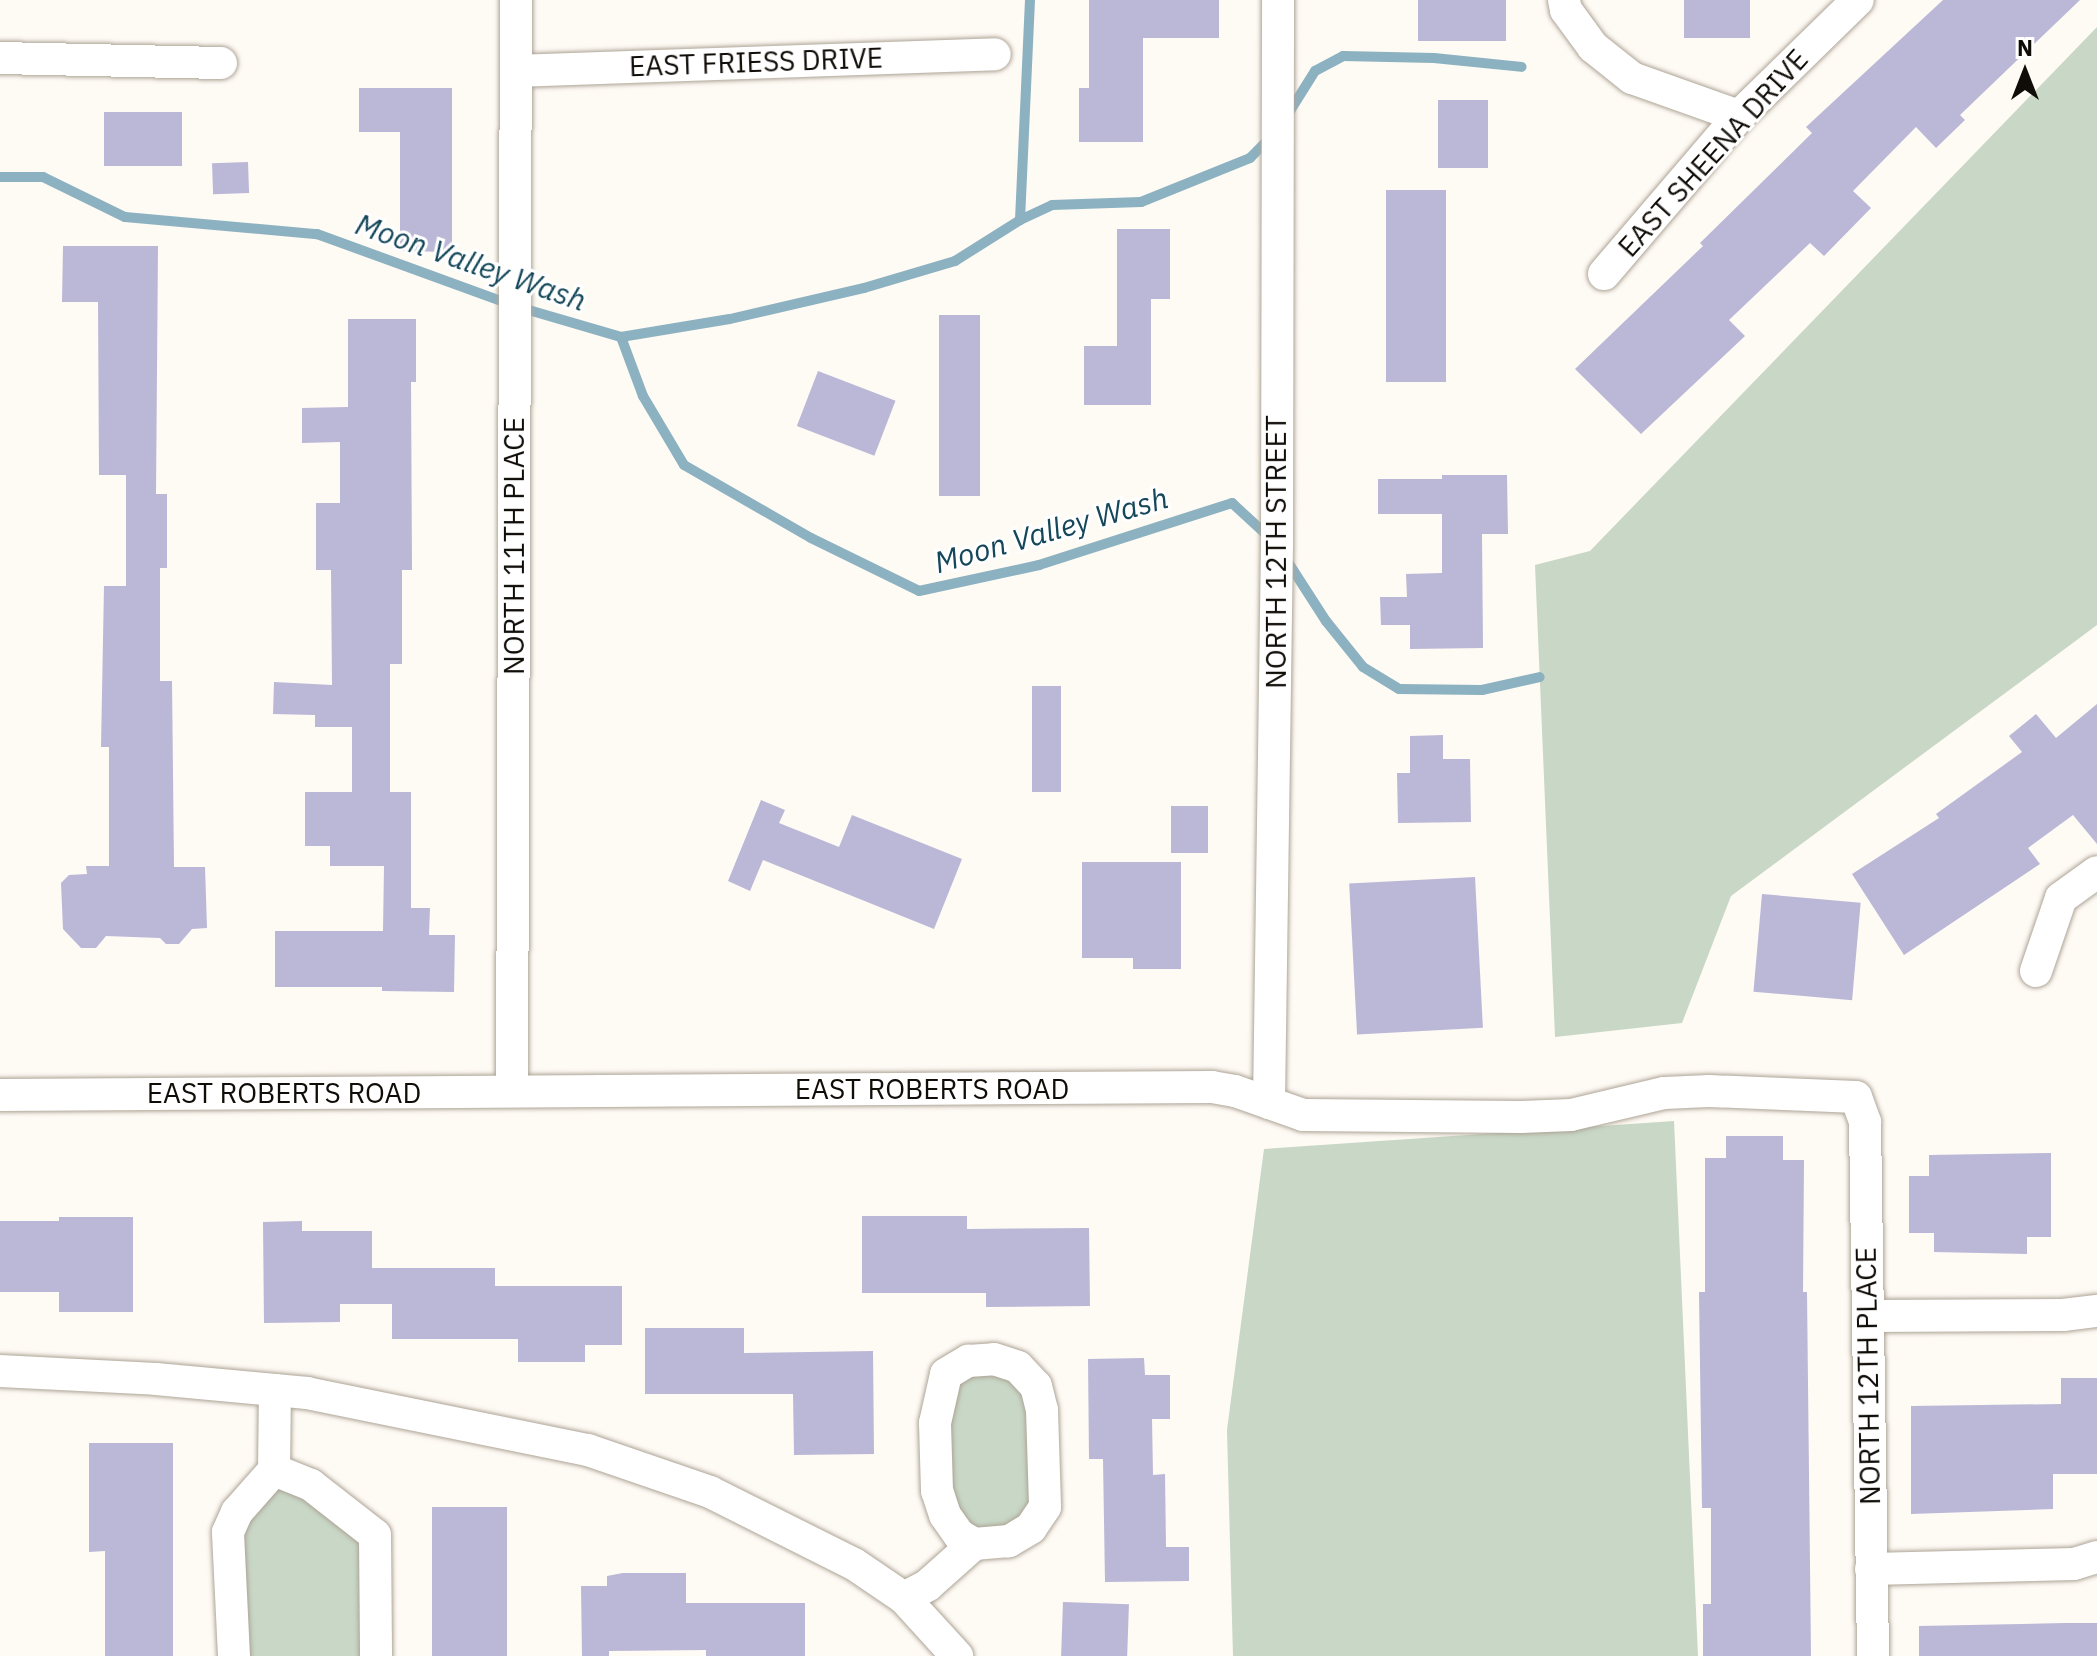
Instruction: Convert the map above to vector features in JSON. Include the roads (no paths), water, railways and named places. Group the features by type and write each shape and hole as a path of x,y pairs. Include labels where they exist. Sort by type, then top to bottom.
{"street":[{"name":"NORTH 11TH PLACE","path":"512,1091 516,0"},
{"name":"NORTH 12TH STREET","path":"1269,1103 1277,545 1278,0"},
{"path":"1564,0 1566,10 1593,47 1632,78 1739,116"},
{"name":"EAST SHEENA DRIVE","path":"1604,274 1739,116 1858,0"},
{"name":"EAST FRIESS DRIVE","path":"516,71 995,54"},
{"path":"0,58 221,63"},
{"path":"2036,971 2061,898 2097,872"},
{"name":"EAST ROBERTS ROAD","path":"0,1095 1212,1087 1235,1091 1303,1115 1521,1117 1571,1115 1664,1093 1709,1091 1856,1097"},
{"name":"NORTH 12TH PLACE","path":"1856,1097 1865,1122 1873,1656"},
{"path":"1868,1316 2063,1315 2097,1311"},
{"path":"904,1598 928,1585 974,1544 1009,1541 1031,1528 1045,1507 1043,1424 1036,1386 1018,1367 994,1359 968,1361 946,1374 935,1423 937,1491 945,1515 959,1535 974,1544"},
{"path":"0,1371 156,1379 307,1393 588,1450 710,1492 854,1564 904,1598 957,1656"},
{"path":"234,1656 228,1532 237,1512 274,1470 275,1390"},
{"path":"274,1470 311,1485 375,1535 376,1656"},
{"path":"1871,1569 2074,1564 2097,1557"}],"waterway":[{"path":"1020,220 1030,0"},
{"path":"1288,114 1315,71 1343,56 1434,58 1522,67"},
{"path":"621,337 730,319 864,288 955,261 1020,220 1052,205 1141,202 1250,158 1269,139"},
{"name":"Moon Valley Wash","path":"0,177 43,177 125,217 317,234 515,306 621,337 643,396 684,465 811,538 919,591 1039,565 1232,503 1269,537"},
{"name":"Moon Valley Wash","path":"1286,559 1326,621 1363,667 1399,689 1482,690 1540,677"}]}
